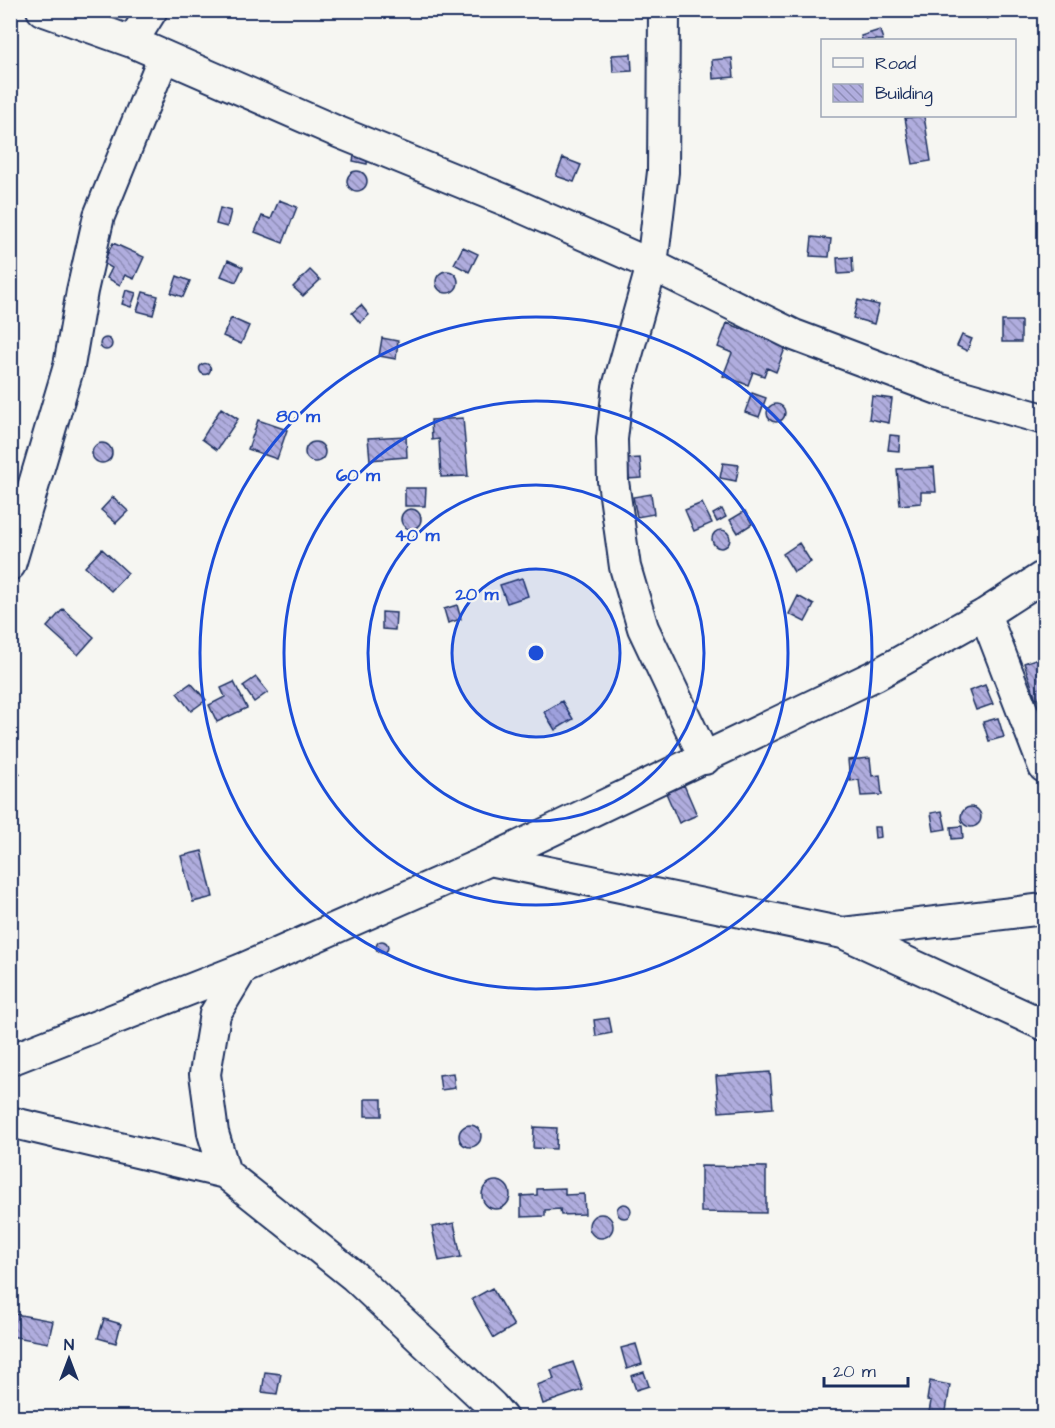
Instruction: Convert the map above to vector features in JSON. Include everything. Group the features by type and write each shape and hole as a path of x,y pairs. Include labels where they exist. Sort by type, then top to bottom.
{"street":[{"path":"42,10 132,42 338,132 505,200 652,265 794,335 938,389 1044,419"},
{"path":"132,42 152,10"},
{"path":"664,10 663,172 652,265 618,387 612,439 613,481 625,567 643,628 705,759"},
{"path":"10,565 69,366 82,291 99,216 164,56"},
{"path":"10,1060 242,969 490,860 705,759 876,675 985,614 1044,576"},
{"path":"985,614 1044,767"},
{"path":"490,860 843,933 1044,1025"},
{"path":"843,933 1044,909"},
{"path":"225,1173 213,1133 205,1074 215,1014 242,969"},
{"path":"10,1122 225,1173 354,1276 502,1418"}],"building":[{"path":"982,10 1004,10 987,19"},
{"path":"880,30 883,39 862,39 861,36"},
{"path":"631,54 632,71 613,72 612,55"},
{"path":"732,58 734,77 713,79 712,60"},
{"path":"924,117 931,161 913,164 905,118"},
{"path":"355,151 368,153 367,164 353,161"},
{"path":"563,158 581,165 574,182 556,176"},
{"path":"357,171 364,174 367,181 364,188 357,191 350,188 347,181 350,174"},
{"path":"279,200 297,207 283,243 255,232 262,216 271,219"},
{"path":"220,208 231,211 227,227 216,224"},
{"path":"812,237 831,239 829,257 810,256"},
{"path":"113,243 144,257 134,279 125,275 120,285 107,278 112,268 103,263"},
{"path":"463,247 478,254 469,272 454,264"},
{"path":"852,257 853,273 838,274 837,258"},
{"path":"228,260 243,267 236,282 221,276"},
{"path":"310,270 320,280 303,296 293,287"},
{"path":"447,271 455,274 458,282 455,290 447,293 439,290 436,282 439,274"},
{"path":"177,276 190,281 183,297 171,293"},
{"path":"126,290 136,293 131,307 122,304"},
{"path":"143,292 158,296 153,315 137,311"},
{"path":"858,300 879,305 874,324 853,318"},
{"path":"361,305 369,315 360,323 352,313"},
{"path":"231,318 249,326 241,344 223,336"},
{"path":"1002,321 1021,321 1021,342 1002,342"},
{"path":"727,323 786,346 776,372 767,368 764,376 753,372 748,385 723,376 732,353 718,347"},
{"path":"962,335 972,339 967,351 957,346"},
{"path":"108,338 112,344 108,350 104,350 100,342"},
{"path":"382,338 398,341 396,359 379,356"},
{"path":"205,364 209,365 209,373 205,374 201,373 200,369 201,365"},
{"path":"752,393 766,398 759,417 745,412"},
{"path":"872,396 892,399 889,423 869,419"},
{"path":"776,404 782,407 785,413 782,419 776,422 770,419 767,413 770,407"},
{"path":"221,408 238,419 217,450 202,439"},
{"path":"463,418 468,476 441,477 439,439 432,440 431,420"},
{"path":"258,420 287,430 277,459 248,449"},
{"path":"890,435 900,436 899,451 888,450"},
{"path":"406,436 407,457 370,460 368,438"},
{"path":"311,442 319,442 325,448 325,456 319,462 311,462 305,456 305,448"},
{"path":"98,443 106,443 112,449 112,457 106,463 98,463 92,457 92,449"},
{"path":"640,458 642,478 627,479 625,459"},
{"path":"723,463 739,465 736,481 720,478"},
{"path":"934,467 936,492 921,492 921,503 900,505 897,469"},
{"path":"405,488 426,488 425,506 405,506"},
{"path":"651,494 654,514 637,517 633,497"},
{"path":"113,497 128,511 116,523 101,510"},
{"path":"702,503 712,523 694,531 685,510"},
{"path":"411,509 418,512 421,519 418,526 411,529 404,526 401,519 404,512"},
{"path":"722,509 726,517 717,522 713,514"},
{"path":"745,511 752,524 738,533 730,520"},
{"path":"721,530 727,533 730,539 727,545 721,548 715,545 712,539 715,533"},
{"path":"799,543 811,562 794,572 783,554"},
{"path":"102,549 128,573 111,591 85,567"},
{"path":"522,578 528,596 507,603 500,585"},
{"path":"798,596 814,605 805,622 789,614"},
{"path":"457,605 461,619 448,623 444,609"},
{"path":"63,609 94,637 78,655 47,627"},
{"path":"382,612 396,613 395,630 382,629"},
{"path":"1044,656 1044,696 1036,699 1024,663"},
{"path":"256,677 268,692 254,702 243,686"},
{"path":"234,682 247,708 217,722 209,705 225,697 221,688"},
{"path":"191,683 206,700 191,711 177,693"},
{"path":"985,685 993,704 976,710 969,691"},
{"path":"562,701 573,719 555,730 544,712"},
{"path":"998,718 1004,737 989,741 983,722"},
{"path":"870,758 872,776 880,775 882,795 861,796 859,780 850,781 848,760"},
{"path":"10,761 20,774 10,780"},
{"path":"684,785 697,815 679,823 666,793"},
{"path":"971,807 978,810 981,817 978,824 971,827 964,824 961,817 964,810"},
{"path":"942,811 946,829 934,831 931,813"},
{"path":"962,826 963,838 952,839 951,827"},
{"path":"874,827 880,827 881,837 875,838"},
{"path":"202,851 213,897 193,902 181,856"},
{"path":"382,941 388,947 382,953 376,947"},
{"path":"609,1018 612,1033 596,1036 594,1020"},
{"path":"770,1072 773,1108 719,1112 716,1076"},
{"path":"453,1073 455,1088 441,1090 439,1075"},
{"path":"365,1099 382,1099 382,1116 365,1116"},
{"path":"470,1125 478,1128 481,1136 478,1144 470,1147 462,1144 459,1136 462,1128"},
{"path":"534,1127 557,1128 556,1149 533,1148"},
{"path":"701,1166 766,1167 766,1213 701,1212"},
{"path":"496,1181 506,1185 510,1195 506,1205 496,1209 486,1205 482,1195 486,1185"},
{"path":"565,1188 565,1195 584,1194 585,1214 561,1215 560,1209 545,1210 545,1216 521,1217 521,1196 537,1195 537,1189"},
{"path":"621,1204 627,1204 631,1211 627,1218 621,1218 617,1214 617,1208"},
{"path":"601,1214 610,1217 613,1226 610,1235 601,1238 592,1235 589,1226 592,1217"},
{"path":"454,1223 461,1257 439,1261 432,1227"},
{"path":"492,1288 514,1326 494,1338 472,1299"},
{"path":"10,1313 53,1321 48,1343 10,1336"},
{"path":"104,1319 121,1324 116,1343 98,1338"},
{"path":"636,1344 642,1364 627,1369 621,1348"},
{"path":"573,1362 583,1390 543,1404 537,1385 554,1379 551,1370"},
{"path":"265,1372 281,1374 277,1394 262,1392"},
{"path":"644,1372 649,1386 636,1390 631,1376"},
{"path":"930,1381 950,1385 945,1418 928,1418 931,1401 927,1400"}]}
